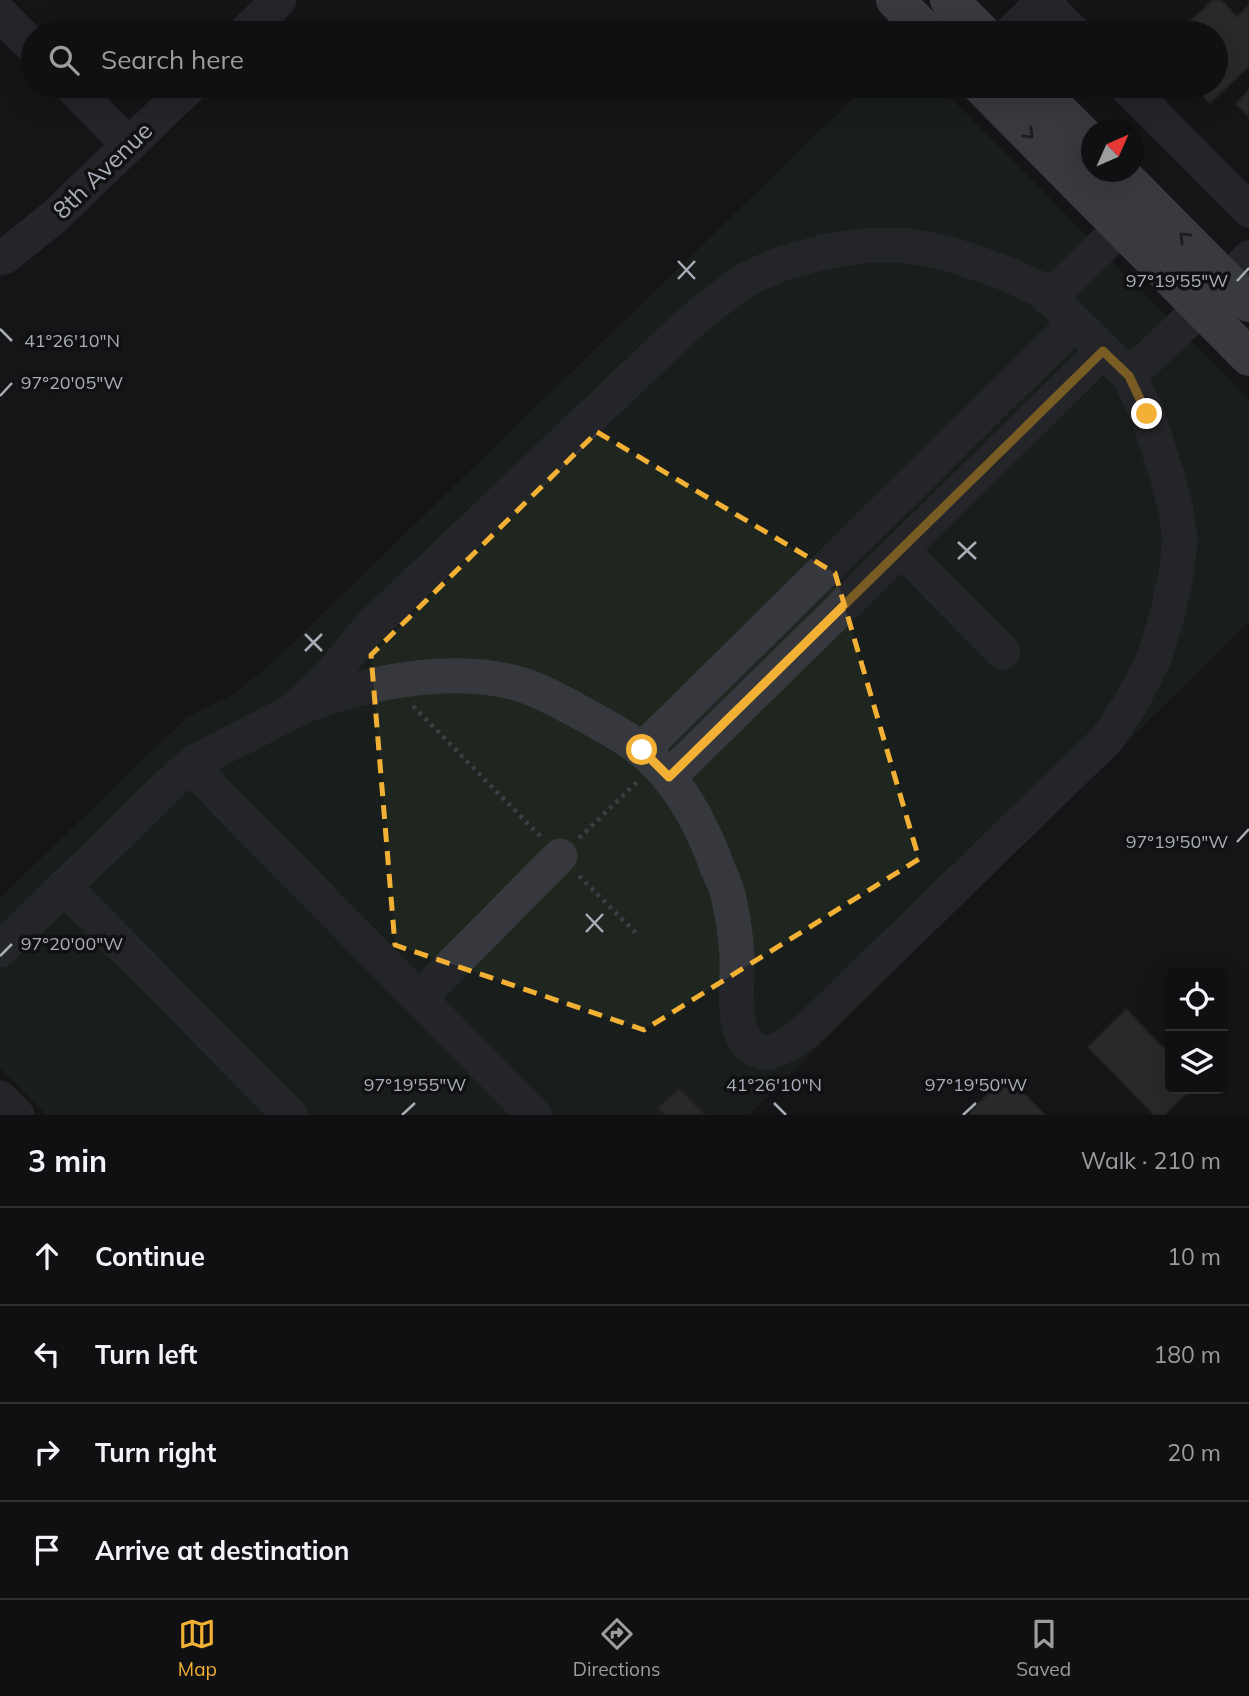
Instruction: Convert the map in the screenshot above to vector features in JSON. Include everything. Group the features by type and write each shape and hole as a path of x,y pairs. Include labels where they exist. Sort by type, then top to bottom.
{"highway":[{"path":"895,0 916,21"},
{"path":"949,0 970,21"},
{"path":"993,98 1249,357"},
{"path":"1046,98 1081,134"},
{"path":"1130,182 1241,280"}],"street":[{"path":"257,21 279,0"},
{"path":"1023,21 1042,1 1062,21"},
{"path":"0,13 21,35"},
{"path":"83,98 129,145"},
{"name":"8th Avenue","path":"0,258 43,226 178,98"},
{"path":"1138,98 1249,210"},
{"path":"1049,298 1122,227"},
{"path":"0,950 195,761 291,713 314,701 356,689 398,692 450,676 487,678 521,685 551,697 592,719 656,763 687,801 710,846 729,897 737,954 737,1011 741,1035 750,1046 762,1053 776,1051 804,1034 1107,739 1154,658 1167,616 1180,540 1176,510 1147,414 1129,376 1042,290 1000,271 947,253 904,245 867,245 823,252 781,264 747,279 711,305 382,615 328,678 291,713"},
{"path":"1129,376 1201,308 1241,280"},
{"path":"656,763 1075,323"},
{"path":"656,763 901,549 1103,351"},
{"path":"901,549 1003,652"},
{"path":"364,634 365,655 374,670 398,692"},
{"path":"195,761 205,780 534,1115"},
{"path":"419,998 560,856"},
{"path":"64,887 290,1115"},
{"path":"0,1098 17,1115"}],"path":[{"path":"398,692 639,936"},
{"path":"560,856 656,763"}],"highlighted area":[{"path":"597,432 835,573 919,859 644,1030 395,945 371,655"}],"shaded area":[{"path":"854,98 951,98 1249,400 1249,622 749,1115 47,1115 0,1068 0,898 187,717 232,695 271,664"}],"building":[{"path":"1213,0 1221,0 1237,17 1249,5 1249,66 1228,86 1228,21 1191,21"},
{"path":"1249,90 1249,117 1236,104"},
{"path":"1126,1009 1165,1050 1165,1094 1186,1094 1164,1115 1154,1115 1088,1047"},
{"path":"1007,1076 1045,1115 972,1115 970,1112"},
{"path":"679,1088 705,1115 665,1115 658,1108"}],"route":[{"path":"642,750 669,777 1103,351 1129,376 1147,414"}]}
